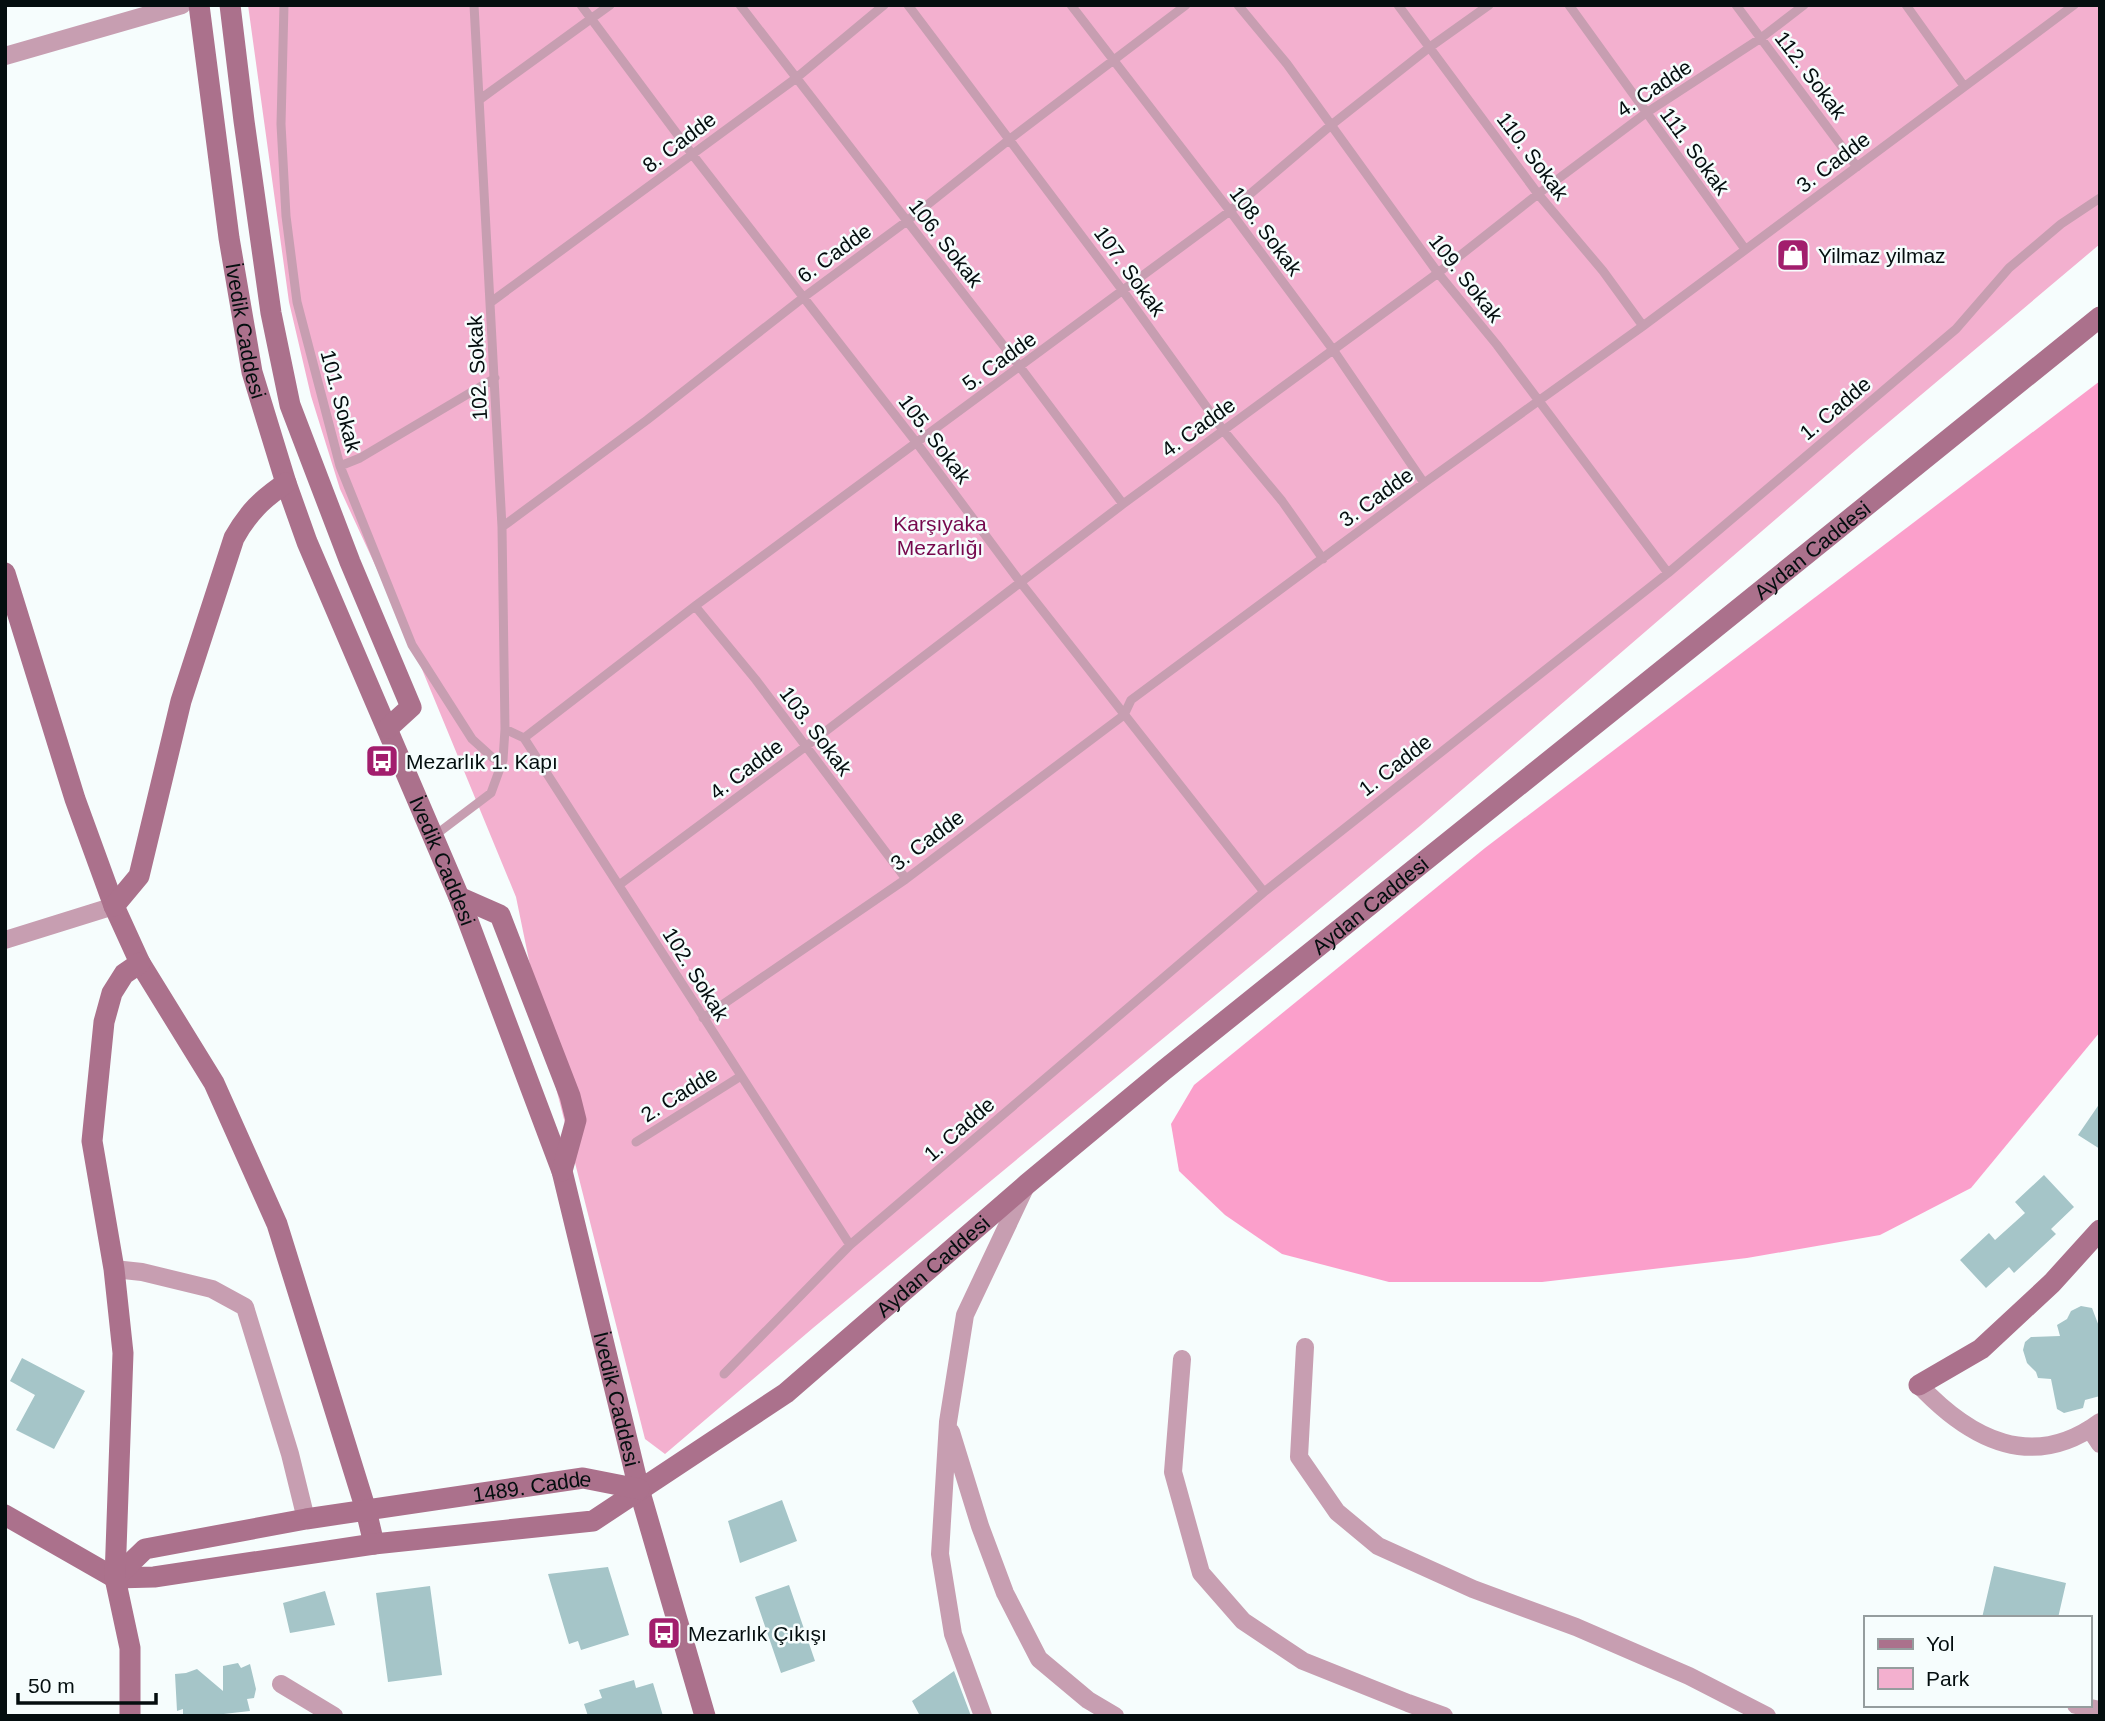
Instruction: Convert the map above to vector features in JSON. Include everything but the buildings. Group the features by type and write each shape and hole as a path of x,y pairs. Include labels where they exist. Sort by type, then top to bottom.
{"street":[{"path":"5,56 182,5"},
{"name":"İvedik Caddesi","path":"199,5 229,238 252,372 307,542 459,897 562,1171 639,1489 705,1716"},
{"path":"230,5 271,313 290,405 411,707 388,728"},
{"path":"229,238 260,234"},
{"name":"Aydan Caddesi","path":"639,1489 786,1393 1027,1184 1163,1071 2100,317"},
{"path":"5,940 114,906 139,876 181,701 234,538 246,516 266,496 286,483"},
{"path":"307,542 338,530"},
{"path":"5,573 75,799 114,906 140,963 214,1083 277,1224 366,1510 374,1544"},
{"path":"459,897 500,915 570,1096 576,1120 562,1171"},
{"path":"130,1716 130,1648 115,1578 123,1353 114,1269 92,1141 104,1022 112,993 124,974 140,963"},
{"path":"983,1716 953,1633 940,1554 948,1422 965,1315 1027,1184"},
{"path":"2097,1431 2056,1444 2021,1448 1982,1436 1937,1404 1919,1385 1981,1349 2052,1283 2100,1230"},
{"path":"114,1269 142,1272 212,1289 245,1307 290,1454 306,1519"},
{"path":"1306,1347 1298,1457 1337,1511 1378,1546 1474,1589 1588,1632 1689,1676 1767,1716"},
{"path":"1182,1359 1173,1472 1201,1573 1243,1621 1303,1661 1444,1716"},
{"path":"948,1422 980,1526 1005,1593 1039,1659 1088,1700 1115,1716"},
{"name":"1489. Cadde","path":"115,1578 145,1549 306,1519 583,1478 639,1489"},
{"name":"1489. Cadde","path":"115,1578 154,1577 374,1544 593,1521 639,1489"},
{"path":"5,1515 115,1578"},
{"path":"281,1684 334,1716"}],"lane":[{"name":"101. Sokak","path":"284,5 281,124 286,216 297,302 340,466 412,645 472,739 493,758 503,760"},
{"name":"102. Sokak","path":"434,836 491,793 503,760 505,729 502,527 474,5"},
{"name":"105. Sokak","path":"581,5 1021,583 1264,892"},
{"path":"479,100 610,5"},
{"name":"106. Sokak","path":"740,5 1123,504"},
{"name":"8. Cadde","path":"491,302 795,79 884,5"},
{"name":"107. Sokak","path":"908,5 1123,290 1223,430 1282,501 1323,559"},
{"name":"108. Sokak","path":"1071,5 1334,351 1424,483"},
{"name":"6. Cadde","path":"502,527 647,420 1186,5"},
{"name":"109. Sokak","path":"1238,5 1286,64 1438,273 1497,345 1668,572"},
{"name":"110. Sokak","path":"1398,5 1538,194 1603,271 1643,326"},
{"name":"5. Cadde","path":"524,738 695,606 1230,211 1330,126 1430,47 1489,5"},
{"name":"111. Sokak","path":"1569,5 1745,248"},
{"name":"112. Sokak","path":"1736,5 1857,167"},
{"name":"4. Cadde","path":"619,885 806,747 1123,504 1438,273 1646,113 1761,38 1804,5"},
{"path":"1906,5 1964,86"},
{"name":"3. Cadde","path":"703,1018 906,879 1124,715 1131,700 1424,483 1643,326 2069,7"},
{"name":"1. Cadde","path":"724,1374 850,1245 1264,892 1668,572 1956,329 2010,268 2061,224 2100,198"},
{"path":"340,466 360,458 495,378"},
{"name":"103. Sokak","path":"695,606 756,680 906,879"},
{"path":"505,729 524,738"},
{"name":"102. Sokak","path":"524,738 850,1245"},
{"name":"2. Cadde","path":"636,1142 741,1076"}],"green space":[{"name":"Karşıyaka Mezarlığı","path":"248,5 2100,5 2100,244 1864,443 1420,826 813,1328 665,1454 645,1439 552,1072 516,897 412,645 340,489 311,396 289,302"}],"shaded area":[{"path":"2100,381 2100,1032 1971,1188 1880,1235 1747,1258 1542,1282 1389,1282 1282,1254 1225,1215 1179,1171 1171,1124 1194,1085 1485,848"}],"place":[{"name":"Yilmaz yilmaz","path":"1793,255"},
{"name":"Mezarlık 1. Kapı","path":"382,761"},
{"name":"Mezarlık Çıkışı","path":"664,1633"}]}
